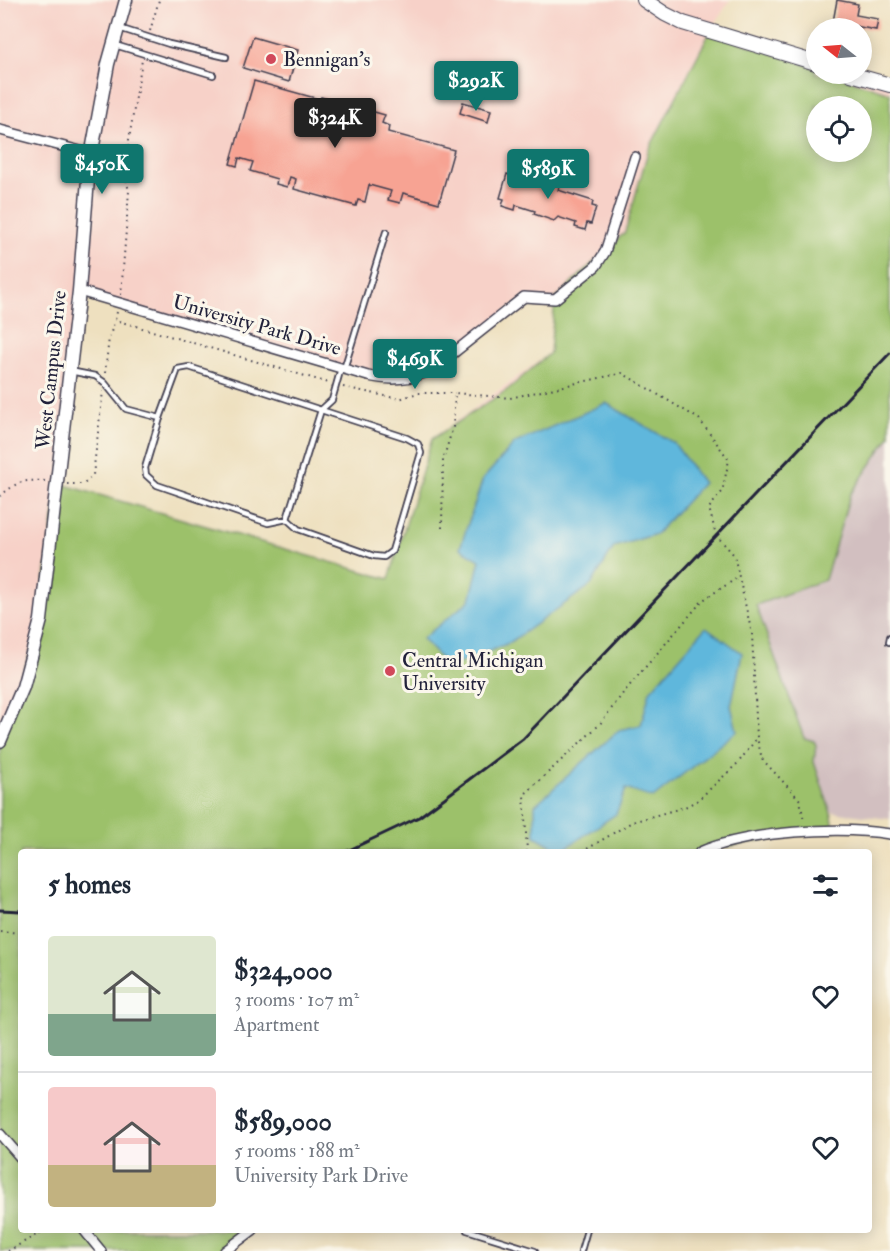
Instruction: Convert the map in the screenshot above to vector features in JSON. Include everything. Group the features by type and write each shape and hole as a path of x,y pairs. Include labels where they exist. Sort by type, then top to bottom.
{"main road":[{"path":"647,1 683,23 806,60"},
{"path":"872,80 890,85"}],"street":[{"name":"West Campus Drive","path":"0,741 4,724 23,687 41,620 79,291 92,154 101,93 112,45 126,0"},
{"path":"0,130 92,154"},
{"name":"University Park Drive","path":"79,291 342,369 387,380 400,380 432,370 524,297 555,299 596,266 605,252 635,157"},
{"path":"707,849 756,838 804,832 854,830 890,834"},
{"path":"0,1134 18,1155"},
{"path":"86,1233 101,1251"},
{"path":"225,1251 249,1233"}],"lane":[{"path":"118,27 148,38 226,57"},
{"path":"112,45 213,75"},
{"path":"287,519 321,410 332,400 386,232"},
{"path":"189,367 407,438 418,444 421,453 392,551 384,557 375,556 298,529 287,519 268,523 157,484 146,475 145,468 160,418 178,369 189,367"},
{"path":"70,371 95,376 104,382 126,409 160,418"},
{"path":"477,1233 535,1251"},
{"path":"581,1251 587,1233"}],"path":[{"path":"148,38 159,0"},
{"path":"65,484 84,484 93,476 109,339 120,303 129,191 124,170 144,54"},
{"path":"115,320 336,385 399,399 418,393 455,393 510,398 622,373 699,419 729,460 722,492 708,507 716,535 734,555 752,634 757,738 762,759 800,800 804,823"},
{"path":"442,528 443,460 453,427 455,393"},
{"path":"0,496 17,482 27,480 48,482"},
{"path":"527,849 524,795 600,724 624,692 703,600 739,577"},
{"path":"587,849 632,822 685,807 698,800 738,763 757,738"},
{"path":"0,931 18,933"},
{"path":"8,1251 40,1233"}],"shaded area":[{"name":"Central Michigan University","path":"0,0 730,0 710,32 806,70 806,84 872,84 872,80 890,85 890,436 814,762 832,816 89,849 18,849 18,1233 0,1251","holes":["80,292 387,380 432,370 524,297 555,299 550,353 432,439 389,579 58,483"]},
{"path":"890,370 890,819 814,810 740,557"}],"green space":[{"name":"Central Michigan University","path":"710,32 806,65 806,84 863,84 890,93 890,436 850,495 825,580 756,605 804,738 814,741 816,745 814,762 832,816 834,831 804,832 716,849 18,849 18,1233 249,1233 225,1251 0,1251 0,738 38,630 58,483 389,579 432,439 507,390 550,353 555,299 625,232 648,151"}],"water":[{"path":"606,403 674,443 703,483 656,534 614,547 591,585 509,643 449,667 422,639 470,600 480,560 460,548 483,479 515,443"},
{"path":"706,627 742,653 731,706 737,731 653,798 626,789 616,814 564,849 558,849 535,836 535,805 619,730 641,725 650,691"}],"building":[{"path":"837,0 858,4 856,15 878,19 876,30 872,29 872,18 834,18"},
{"name":"Bennigan's","path":"253,37 298,50 289,82 243,68"},
{"path":"254,81 315,98 312,107 317,109 321,97 385,115 382,123 389,126 388,132 454,150 439,203 403,193 400,203 388,200 391,191 369,185 365,202 358,200 356,206 294,189 296,179 290,177 287,187 276,184 277,179 250,171 253,162 239,158 237,166 230,164"},
{"path":"463,102 491,110 488,122 460,113"},
{"path":"553,168 564,171 558,190 593,201 592,206 596,207 591,224 587,223 585,230 575,227 576,223 558,217 554,221 534,214 535,211 516,205 515,210 502,206 504,199 500,198 507,174 547,187"}],"railway":[{"path":"351,849 419,817 523,739 890,353"},
{"path":"0,910 18,911"}],"place":[{"name":"Bennigan's","path":"271,59"},
{"name":"Central Michigan University","path":"390,671"}]}
